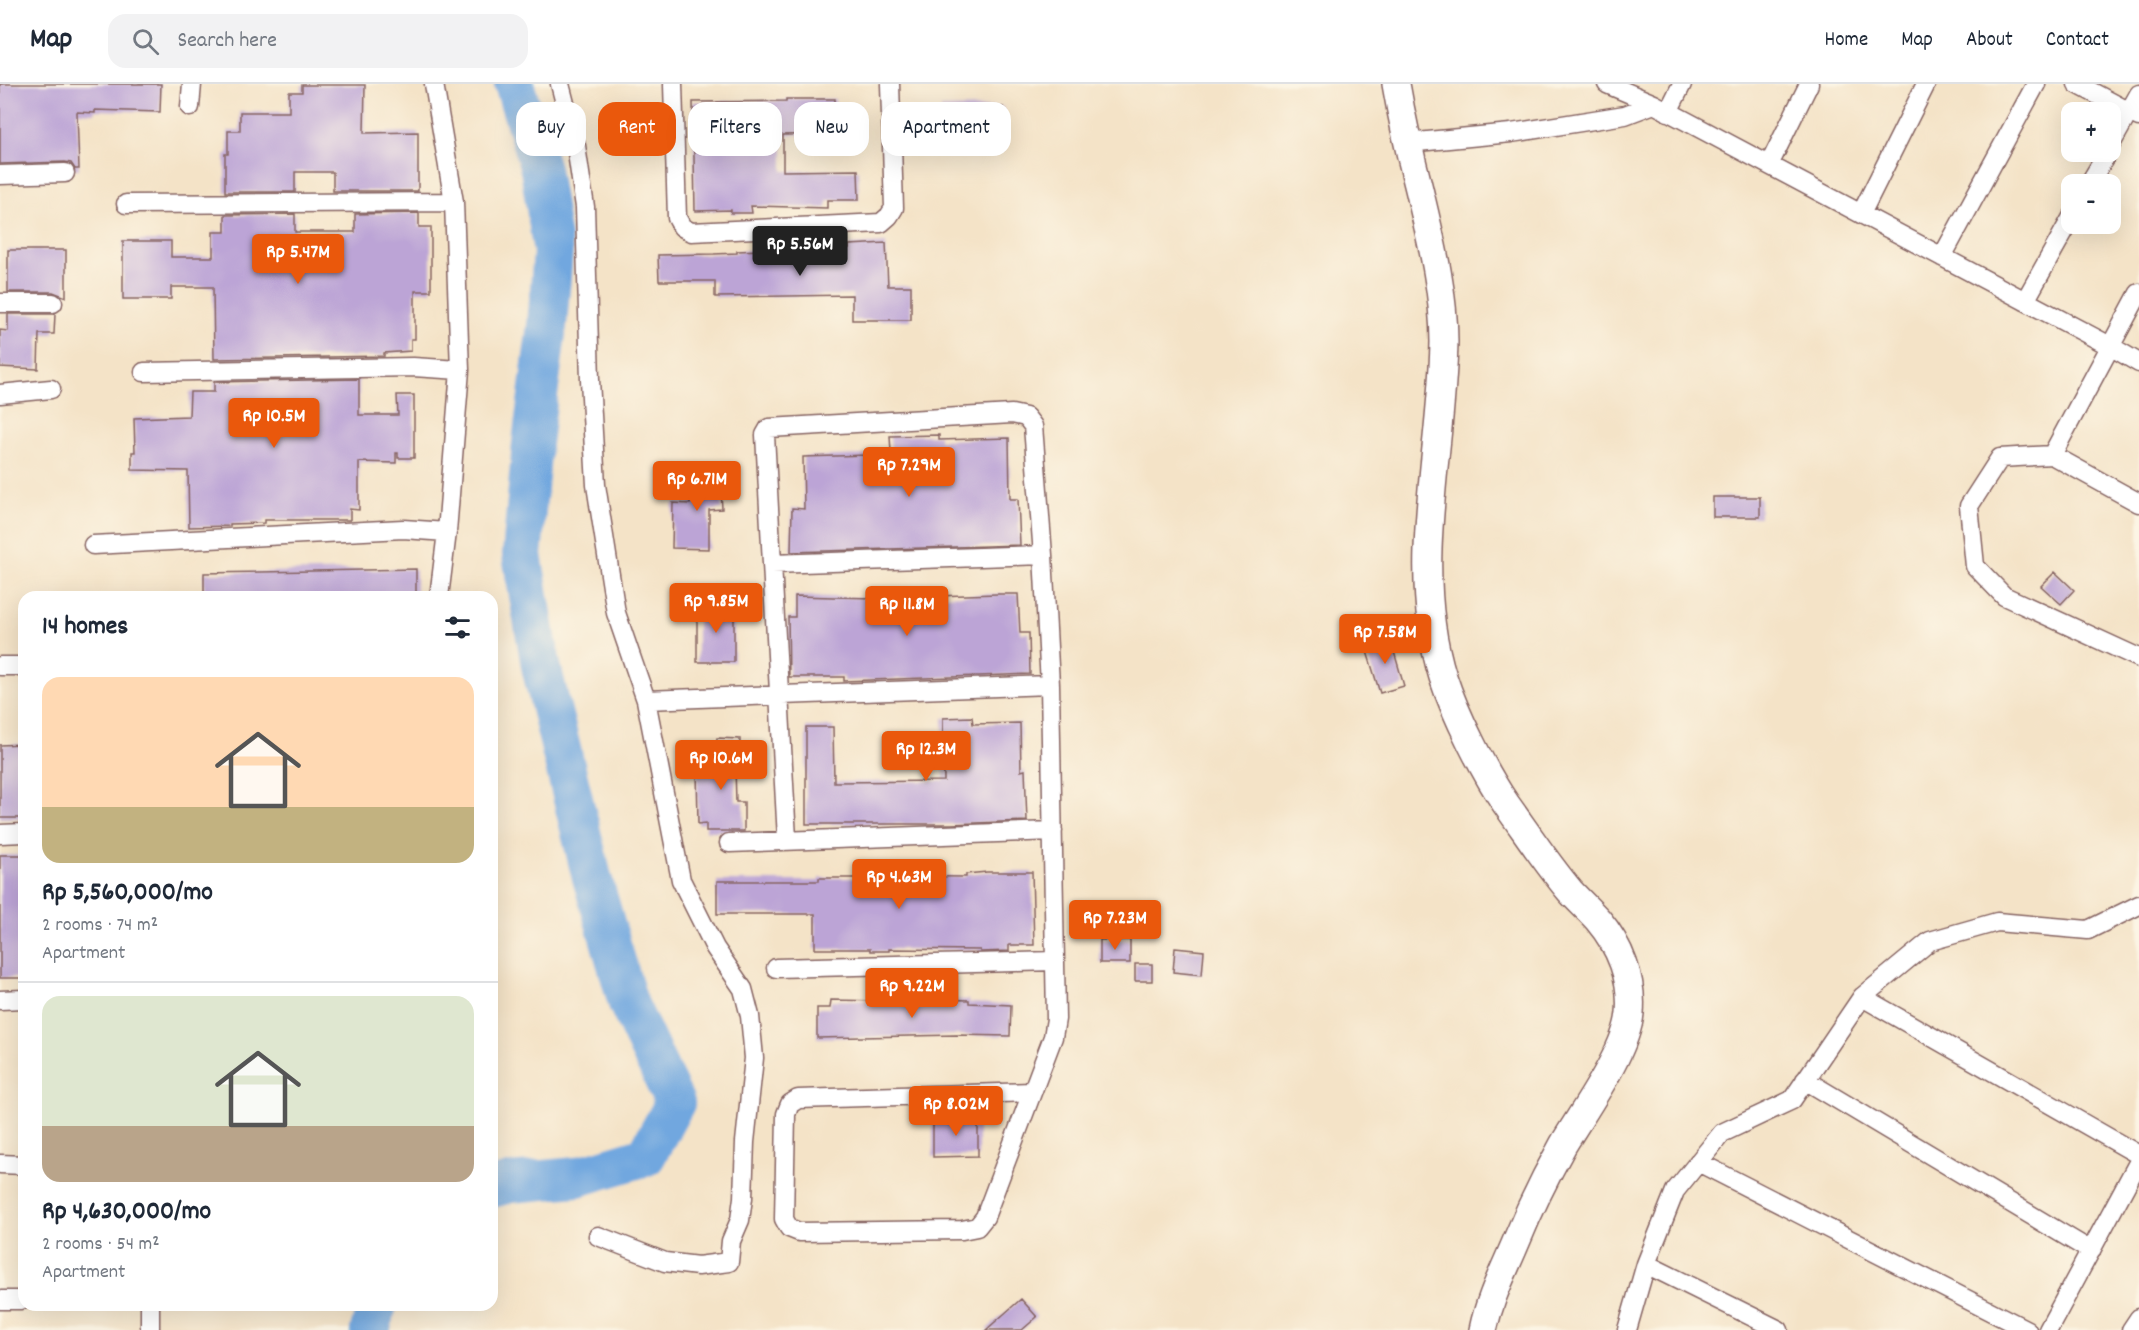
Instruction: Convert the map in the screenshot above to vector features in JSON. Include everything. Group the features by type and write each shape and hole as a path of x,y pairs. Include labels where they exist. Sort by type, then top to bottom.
{"main road":[{"path":"1395,84 1435,255 1441,294 1444,340 1440,417 1428,523 1428,608 1443,678 1479,758 1504,801 1571,892 1599,921 1620,952 1629,986 1630,1015 1624,1039 1535,1196 1489,1304 1483,1330"}],"street":[{"path":"190,107 192,84"},
{"path":"434,84 454,202 460,370 447,532 440,591"},
{"path":"560,84 576,146 585,207 590,380 596,485 616,613 646,700 681,880 715,948 742,989 750,1016 754,1058 745,1142 743,1198 740,1220 731,1241 729,1262 698,1266 665,1262 598,1236"},
{"path":"673,84 677,218 682,227 691,232 882,223 894,208 890,84"},
{"path":"1607,84 1661,108 2139,363"},
{"path":"1407,143 1512,133 1625,116 1661,108 1682,84"},
{"path":"1769,165 1809,84"},
{"path":"1861,214 1926,84"},
{"path":"1942,257 2036,84"},
{"path":"2077,84 2134,114"},
{"path":"2121,131 2134,114 2139,94"},
{"path":"0,175 65,173"},
{"path":"126,204 454,202"},
{"path":"2025,301 2062,234"},
{"path":"2052,455 2139,293"},
{"path":"0,303 53,303"},
{"path":"144,372 412,367 460,370"},
{"path":"0,394 51,389"},
{"path":"788,839 765,435 770,428 1012,414 1026,417 1033,426 1050,685 1056,1019 1053,1037 985,1217 977,1227 962,1230 800,1232 789,1228 784,1219 786,1114 790,1104 798,1099 1032,1092"},
{"path":"2139,503 2052,455 2000,458 1969,506 1975,566 2004,596 2139,658"},
{"path":"93,544 403,529 447,532"},
{"path":"772,564 1043,555"},
{"path":"0,666 18,666"},
{"path":"646,700 1050,685"},
{"path":"729,843 788,839 1053,831"},
{"path":"0,834 18,833"},
{"path":"1627,1330 1646,1264 1675,1191 1722,1133 1792,1100 1862,997 1930,941 1997,922 2088,930 2139,904"},
{"path":"776,968 1055,961"},
{"path":"1862,997 2139,1155"},
{"path":"0,1000 18,999"},
{"path":"1805,1080 2091,1251"},
{"path":"2048,1330 2139,1161"},
{"path":"1698,1162 2027,1330"},
{"path":"0,1164 18,1165"},
{"path":"1646,1264 1779,1330"},
{"path":"0,1300 18,1300"},
{"path":"150,1311 150,1330"},
{"path":"2131,1330 2139,1318"}],"building":[{"path":"0,84 161,84 160,112 95,110 95,113 77,112 79,169 65,162 0,164"},
{"path":"302,85 365,85 364,133 418,132 418,191 333,191 333,172 295,172 295,192 225,192 225,154 228,154 228,131 240,131 240,112 289,112 289,92 302,92"},
{"path":"786,99 835,99 835,102 794,102 794,135 783,135 783,171 858,170 859,200 827,200 827,208 751,206 752,213 731,213 731,210 695,211 694,156 782,156 782,102 693,102 786,101"},
{"path":"419,213 419,227 431,227 431,291 415,291 415,339 411,339 411,351 384,353 384,356 214,359 213,287 171,287 171,299 123,299 123,241 171,241 171,257 213,257 213,232 225,232 225,215 295,214 295,232 355,232 355,214"},
{"path":"886,243 888,286 911,286 911,320 852,320 852,295 715,297 715,281 659,281 658,255 762,250 820,253 820,248 849,248 849,245"},
{"path":"8,250 66,250 66,297 53,292 8,292"},
{"path":"8,314 55,314 54,334 39,334 38,369 0,367 0,330 8,331"},
{"path":"359,379 359,415 398,415 397,395 414,395 414,458 398,458 398,453 396,453 396,463 359,462 359,510 350,509 350,520 264,520 264,523 189,527 188,471 132,470 132,452 135,452 134,418 189,416 190,392 214,392 214,382"},
{"path":"939,435 939,440 1009,438 1010,499 1018,499 1020,545 791,552 792,508 804,509 803,457 891,452 890,436"},
{"path":"720,472 722,509 709,510 709,549 672,548 673,503 690,504 689,473"},
{"path":"1713,497 1760,497 1760,517 1713,517"},
{"path":"416,569 416,591 204,591 204,573"},
{"path":"2055,572 2074,590 2061,604 2041,586"},
{"path":"1018,594 1020,633 1029,633 1030,674 844,681 844,677 789,677 788,617 795,617 795,596 873,598"},
{"path":"697,607 734,607 734,662 697,662"},
{"path":"1390,638 1404,686 1380,693 1365,645"},
{"path":"972,717 973,724 1020,723 1021,771 1025,770 1027,821 951,824 806,824 806,727 833,727 834,782 944,781 943,718"},
{"path":"717,738 740,739 739,767 735,767 736,802 744,802 744,831 706,831 706,823 698,824 697,770 716,770"},
{"path":"18,744 18,818 0,818 0,745"},
{"path":"0,855 18,855 18,978 0,978"},
{"path":"1032,872 1034,945 1009,945 1009,951 980,952 980,950 815,949 815,914 717,914 717,881 819,881 819,878 867,878 867,876 966,877 966,874"},
{"path":"1100,940 1130,940 1130,963 1100,963"},
{"path":"1175,948 1204,951 1202,975 1173,972"},
{"path":"1135,964 1152,964 1152,981 1135,981"},
{"path":"884,999 969,1000 969,1003 1011,1005 1010,1036 817,1038 817,1008 830,1008 831,1000 884,1001"},
{"path":"961,1116 978,1116 978,1156 933,1157 933,1120 960,1120"},
{"path":"1021,1299 1037,1317 1022,1330 986,1330"}],"waterway":[{"path":"498,1186 510,1183 577,1177 646,1156 675,1103 628,1003 591,874 541,666 522,555 553,252 540,169 514,84"},
{"path":"370,1330 375,1311"}]}
